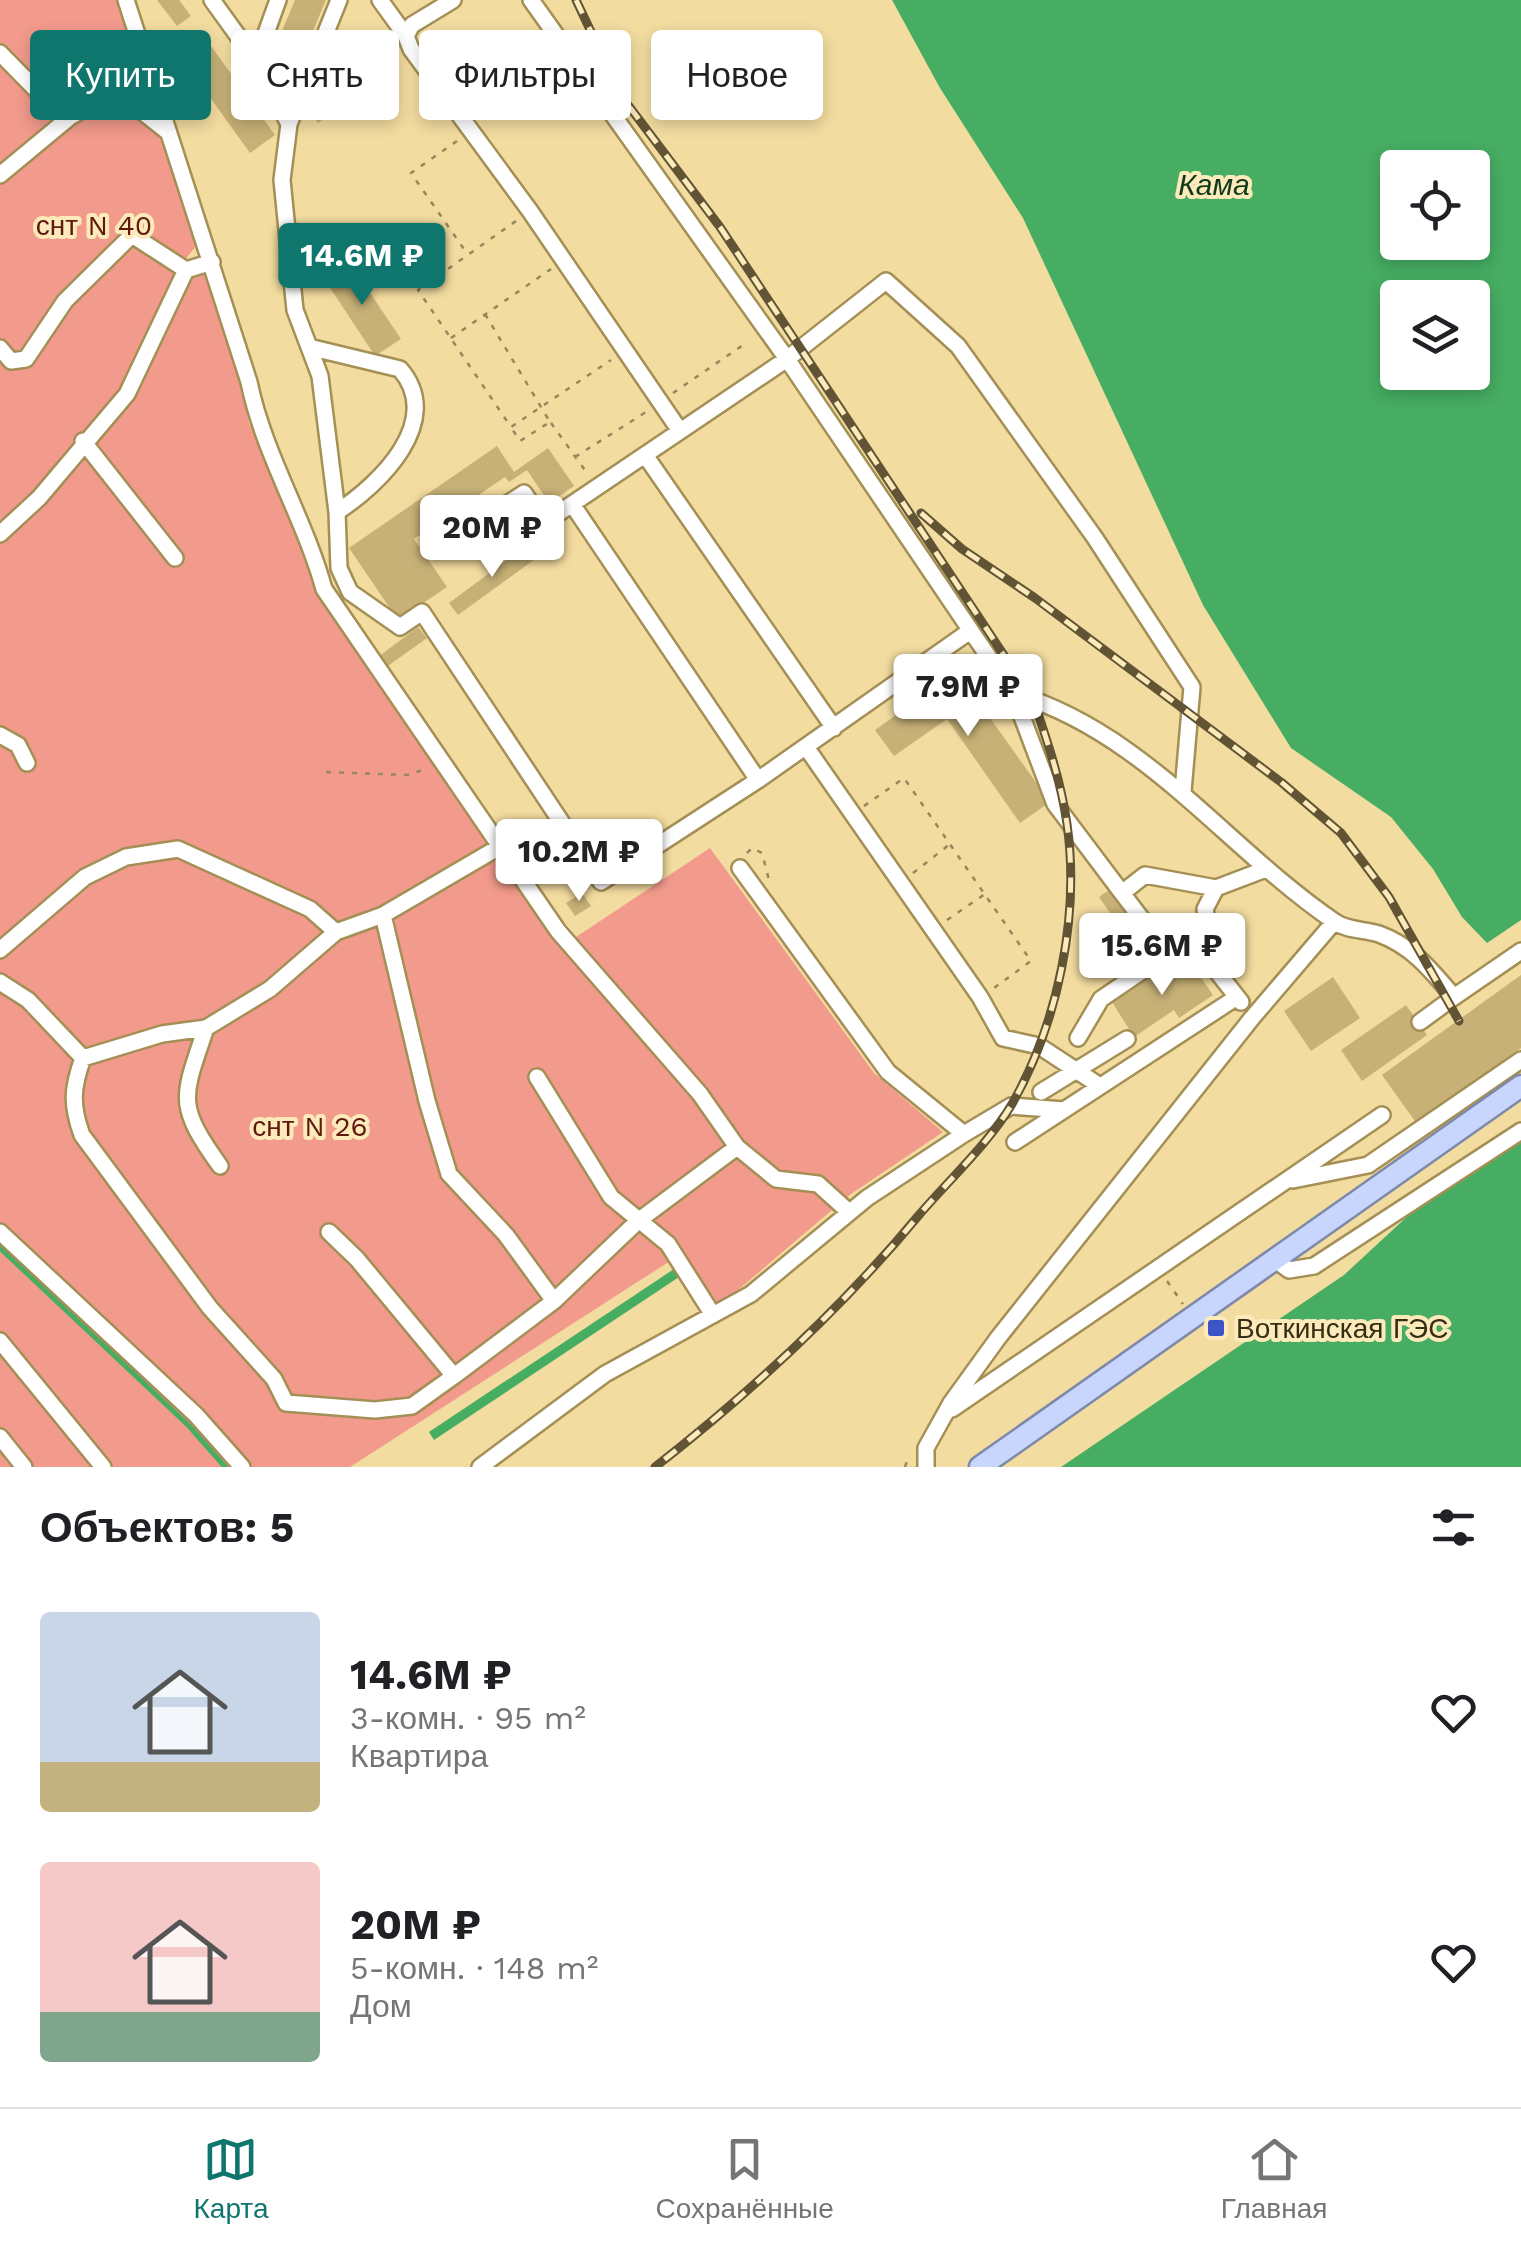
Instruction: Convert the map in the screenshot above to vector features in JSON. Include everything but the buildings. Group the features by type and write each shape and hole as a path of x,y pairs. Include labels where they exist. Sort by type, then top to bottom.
{"main road":[{"path":"980,1467 1521,1086"}],"lane":[{"path":"126,0 212,262 258,424 311,541 324,588 558,930 700,1094 737,1148 776,1179 818,1184 850,1212"},
{"path":"212,0 234,30"},
{"path":"267,30 278,0"},
{"path":"339,0 289,124 282,180 295,310 312,348 337,512 339,568 350,592 400,627 422,612 601,882 758,780 970,631"},
{"path":"380,0 680,432"},
{"path":"406,36 412,26 453,0"},
{"path":"532,0 787,359 1013,693 1055,804 1154,935 1151,965 1101,999 1078,1038"},
{"path":"0,53 30,84"},
{"path":"0,175 66,120"},
{"path":"153,120 171,134"},
{"path":"287,120 289,124"},
{"path":"0,348 11,361 26,358 65,301 132,235 186,270"},
{"path":"0,534 39,498 128,394 186,270 212,262"},
{"path":"446,544 524,492 544,523 787,359 886,281 958,346 1095,538 1192,687 1183,790"},
{"path":"312,348 400,368 409,379 414,402 411,433 395,459 368,492 337,512"},
{"path":"83,442 176,558"},
{"path":"646,455 834,728"},
{"path":"572,504 758,780"},
{"path":"1013,693 1065,710 1183,790 1266,870 1334,922 1374,932 1406,948 1454,997"},
{"path":"0,735 18,745 27,763"},
{"path":"806,747 980,997 1003,1038 1039,1046 1100,1086"},
{"path":"83,1058 162,1034 206,1028 270,989 336,932 383,914 502,846"},
{"path":"0,950 85,877 126,857 178,849 310,909 336,932"},
{"path":"740,868 888,1072 964,1134"},
{"path":"1122,893 1145,875 1216,888 1266,870"},
{"path":"1216,888 1205,910 1215,969 1252,1018"},
{"path":"383,914 426,1101 449,1174 506,1234 554,1300"},
{"path":"926,1467 926,1448 944,1414 998,1338 1252,1018 1334,922"},
{"path":"1420,1022 1521,950"},
{"path":"0,982 28,1000 83,1058"},
{"path":"1015,1142 1237,997"},
{"path":"206,1028 184,1102 198,1136 220,1166"},
{"path":"1041,1092 1127,1039"},
{"path":"83,1058 72,1086 72,1109 82,1134 210,1308 268,1370 286,1403 375,1410 412,1406 554,1300 638,1220 737,1148"},
{"path":"1284,1182 1368,1165 1521,1060"},
{"path":"537,1077 611,1197 668,1244 713,1314"},
{"path":"480,1467 604,1374 751,1294 850,1212 964,1134 1010,1106 1064,1110"},
{"path":"944,1414 1382,1115"},
{"path":"1274,1259 1288,1270 1314,1266 1521,1131"},
{"path":"0,1232 196,1414 242,1467"},
{"path":"329,1232 358,1259 454,1376"},
{"path":"998,1338 1006,1355 1019,1363"},
{"path":"0,1341 104,1467"},
{"path":"0,1437 24,1467"}],"path":[{"path":"468,254 411,173 470,131"},
{"path":"530,211 418,290 520,441 550,422"},
{"path":"450,339 564,261"},
{"path":"485,314 550,422 597,487"},
{"path":"511,428 625,351"},
{"path":"326,772 408,774 444,763"},
{"path":"852,815 904,778 1031,961 980,997"},
{"path":"900,883 950,844"},
{"path":"933,930 984,894"},
{"path":"1158,1268 1192,1317"}],"green space":[{"name":"снт N 40","path":"0,0 116,0 126,30 30,30 30,120 155,120 196,246 180,266 116,399 35,493 0,525"},
{"name":"снт N 26","path":"205,274 241,383 249,423 304,540 382,686 561,947 710,848 874,1073 943,1132 851,1194 718,1307 681,1254 350,1467 0,1467 0,544 44,506 82,452 131,399 191,278"}],"water":[{"name":"Кама","path":"892,0 1521,0 1521,920 1487,943 1462,917 1433,869 1391,817 1291,748 1203,605 1023,218 940,88"},
{"path":"1521,1137 1521,1467 1061,1467 1344,1275 1411,1213"},
{"path":"674,1269 679,1277 434,1440 429,1432"}],"waterway":[{"path":"0,1248 189,1426 225,1467"}],"railway":[{"path":"576,0 622,97 720,227 1033,699 1061,792 1070,859 1067,932 1053,1004 1028,1072 1003,1119 827,1316 726,1409 655,1467"},
{"path":"921,513 962,549 1035,598 1281,782 1341,833 1389,897 1459,1021"}],"place":[{"name":"Воткинская ГЭС","path":"1216,1328"}]}
